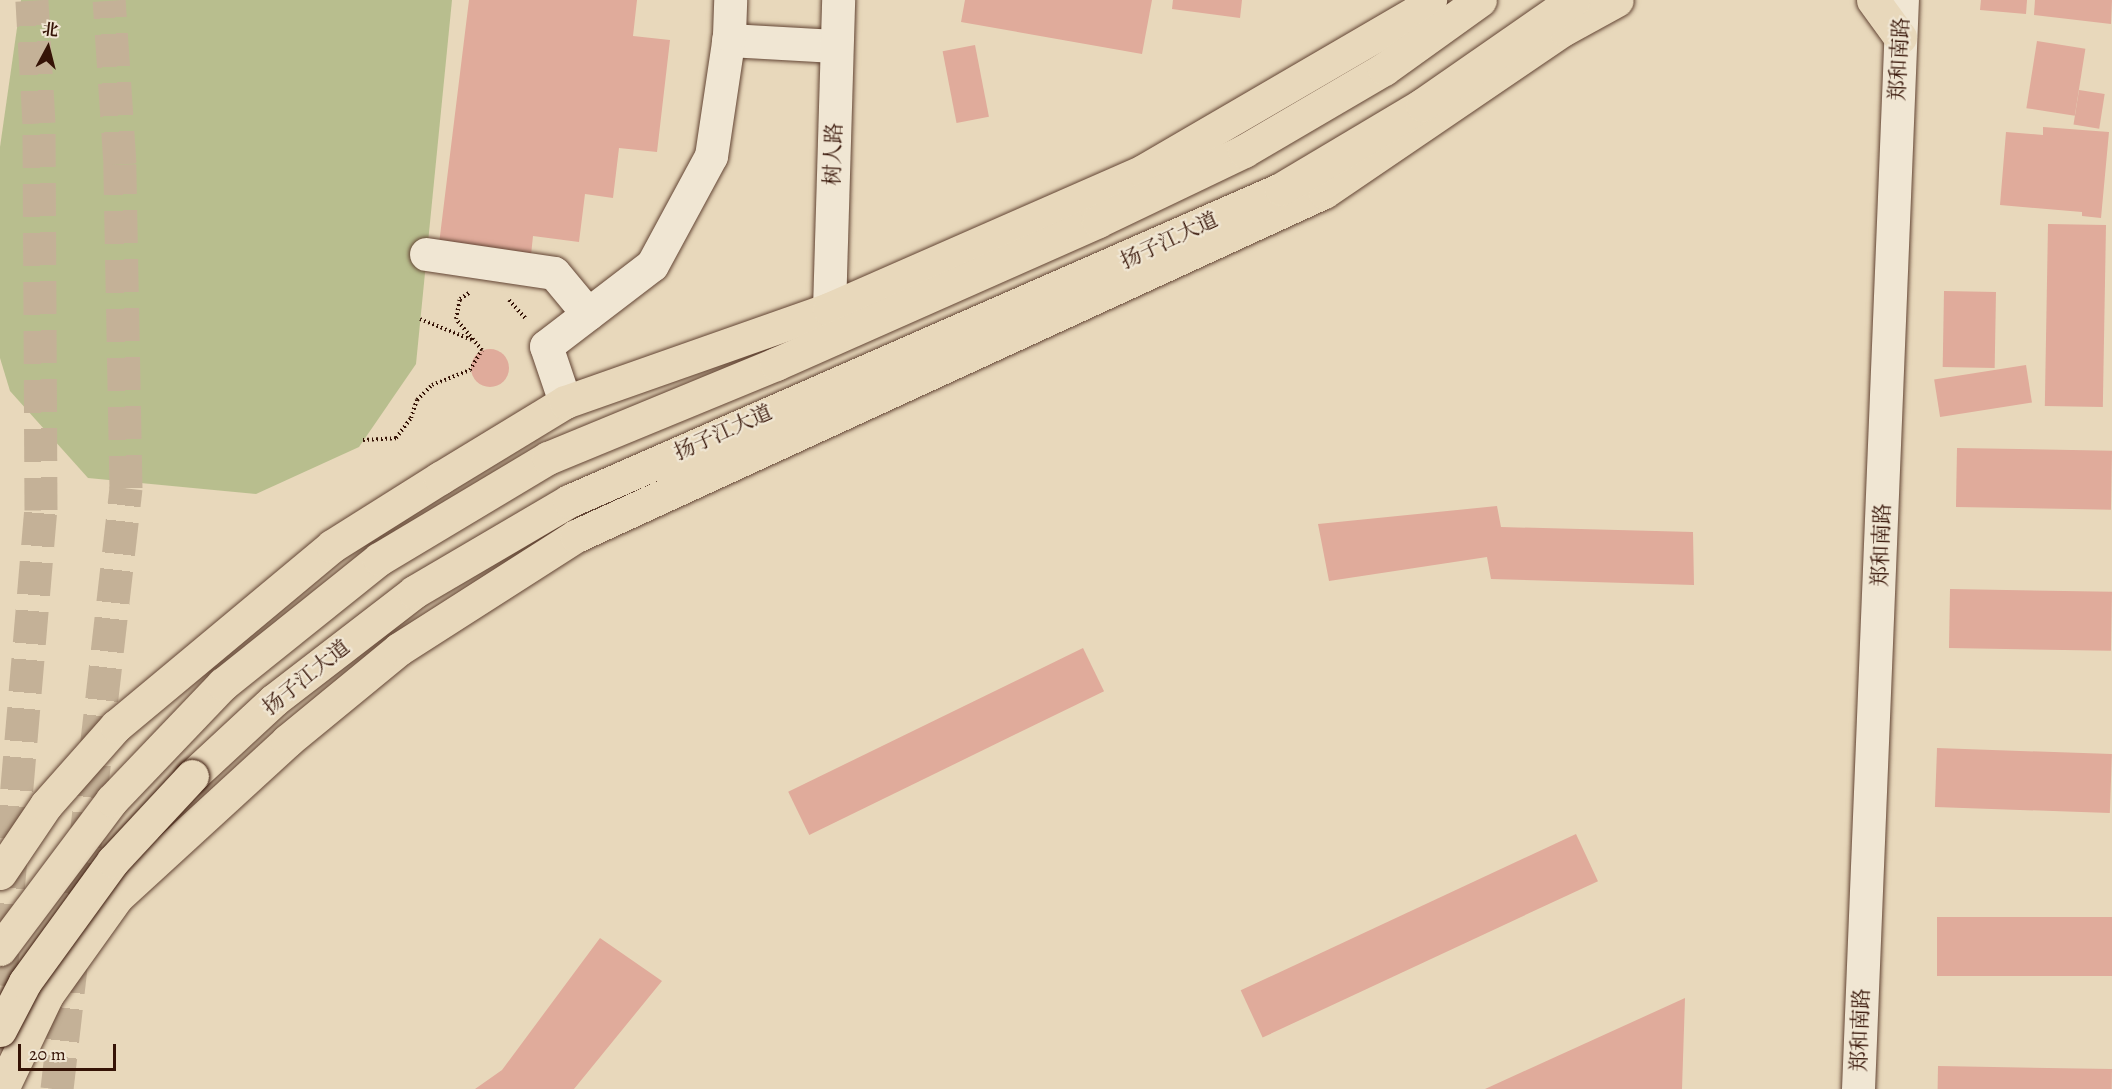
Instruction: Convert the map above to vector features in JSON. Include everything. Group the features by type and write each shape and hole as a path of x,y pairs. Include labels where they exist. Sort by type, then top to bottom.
{"main road":[{"path":"0,873 46,805 116,726 225,632 332,546 565,402 829,309 1143,171 1423,8 1430,0"},
{"name":"扬子江大道","path":"0,949 112,800 223,684 379,559 548,458 777,364 1098,221 1244,151 1384,69 1480,0"},
{"name":"扬子江大道","path":"0,1030 25,982 113,861 192,776 274,700 414,592 569,501 1281,189 1422,105 1573,0"},
{"path":"2,1089 47,995 117,897 287,741 399,649 576,536 922,381 1324,192 1564,29 1617,0"},
{"path":"1872,0 1900,37"}],"street":[{"path":"565,402 546,346 652,265 711,156 728,40 730,0"},
{"name":"树人路","path":"829,309 838,0"},
{"name":"郑和南路","path":"1858,1089 1902,0"},
{"path":"728,40 836,46"},
{"path":"426,254 554,273 588,314"}],"path":[{"path":"363,440 396,438 411,418 417,400 432,386 470,369 482,350 456,320 460,299 479,287"},
{"path":"502,292 546,346"},
{"path":"420,320 474,340"}],"green space":[{"path":"21,0 452,0 416,364 359,447 256,494 88,478 10,391 0,358 0,147"}],"building":[{"path":"469,0 637,0 633,36 670,40 657,152 619,148 613,198 585,194 579,242 533,236 531,255 439,244"},
{"path":"965,0 1152,0 1142,54 961,22"},
{"path":"1173,0 1242,0 1240,18 1172,9"},
{"path":"1981,0 2027,0 2026,14 1980,10"},
{"path":"2035,0 2112,0 2111,24 2034,15"},
{"path":"2037,41 2085,49 2075,116 2026,108"},
{"path":"975,45 989,117 957,123 943,51"},
{"path":"2079,90 2105,94 2099,129 2074,125"},
{"path":"2043,127 2109,132 2101,218 2082,216 2082,212 2000,205 2006,132 2043,135"},
{"path":"2048,224 2106,225 2103,407 2045,406"},
{"path":"1944,291 1996,292 1995,368 1943,367"},
{"path":"490,349 504,354 509,368 504,382 490,387 476,382 471,368 476,354"},
{"path":"2026,365 2032,403 1940,417 1934,380"},
{"path":"1957,448 2112,451 2111,510 1956,507"},
{"path":"1497,506 1501,527 1693,532 1694,585 1491,579 1487,557 1329,581 1318,524"},
{"path":"1950,589 2112,592 2111,651 1949,648"},
{"path":"1083,648 1104,691 809,835 788,792"},
{"path":"1937,748 2112,754 2110,813 1935,807"},
{"path":"1576,834 1598,881 1263,1037 1241,990"},
{"path":"1937,917 2112,917 2112,976 1937,976"},
{"path":"600,938 662,981 574,1089 475,1089 502,1070"},
{"path":"1685,998 1682,1089 1485,1089"},
{"path":"1938,1066 2112,1069 2112,1089 1938,1089"}],"tunnel":[{"path":"0,985 41,510 39,123 32,0"},
{"path":"57,1089 126,488 120,164 109,0"}]}
